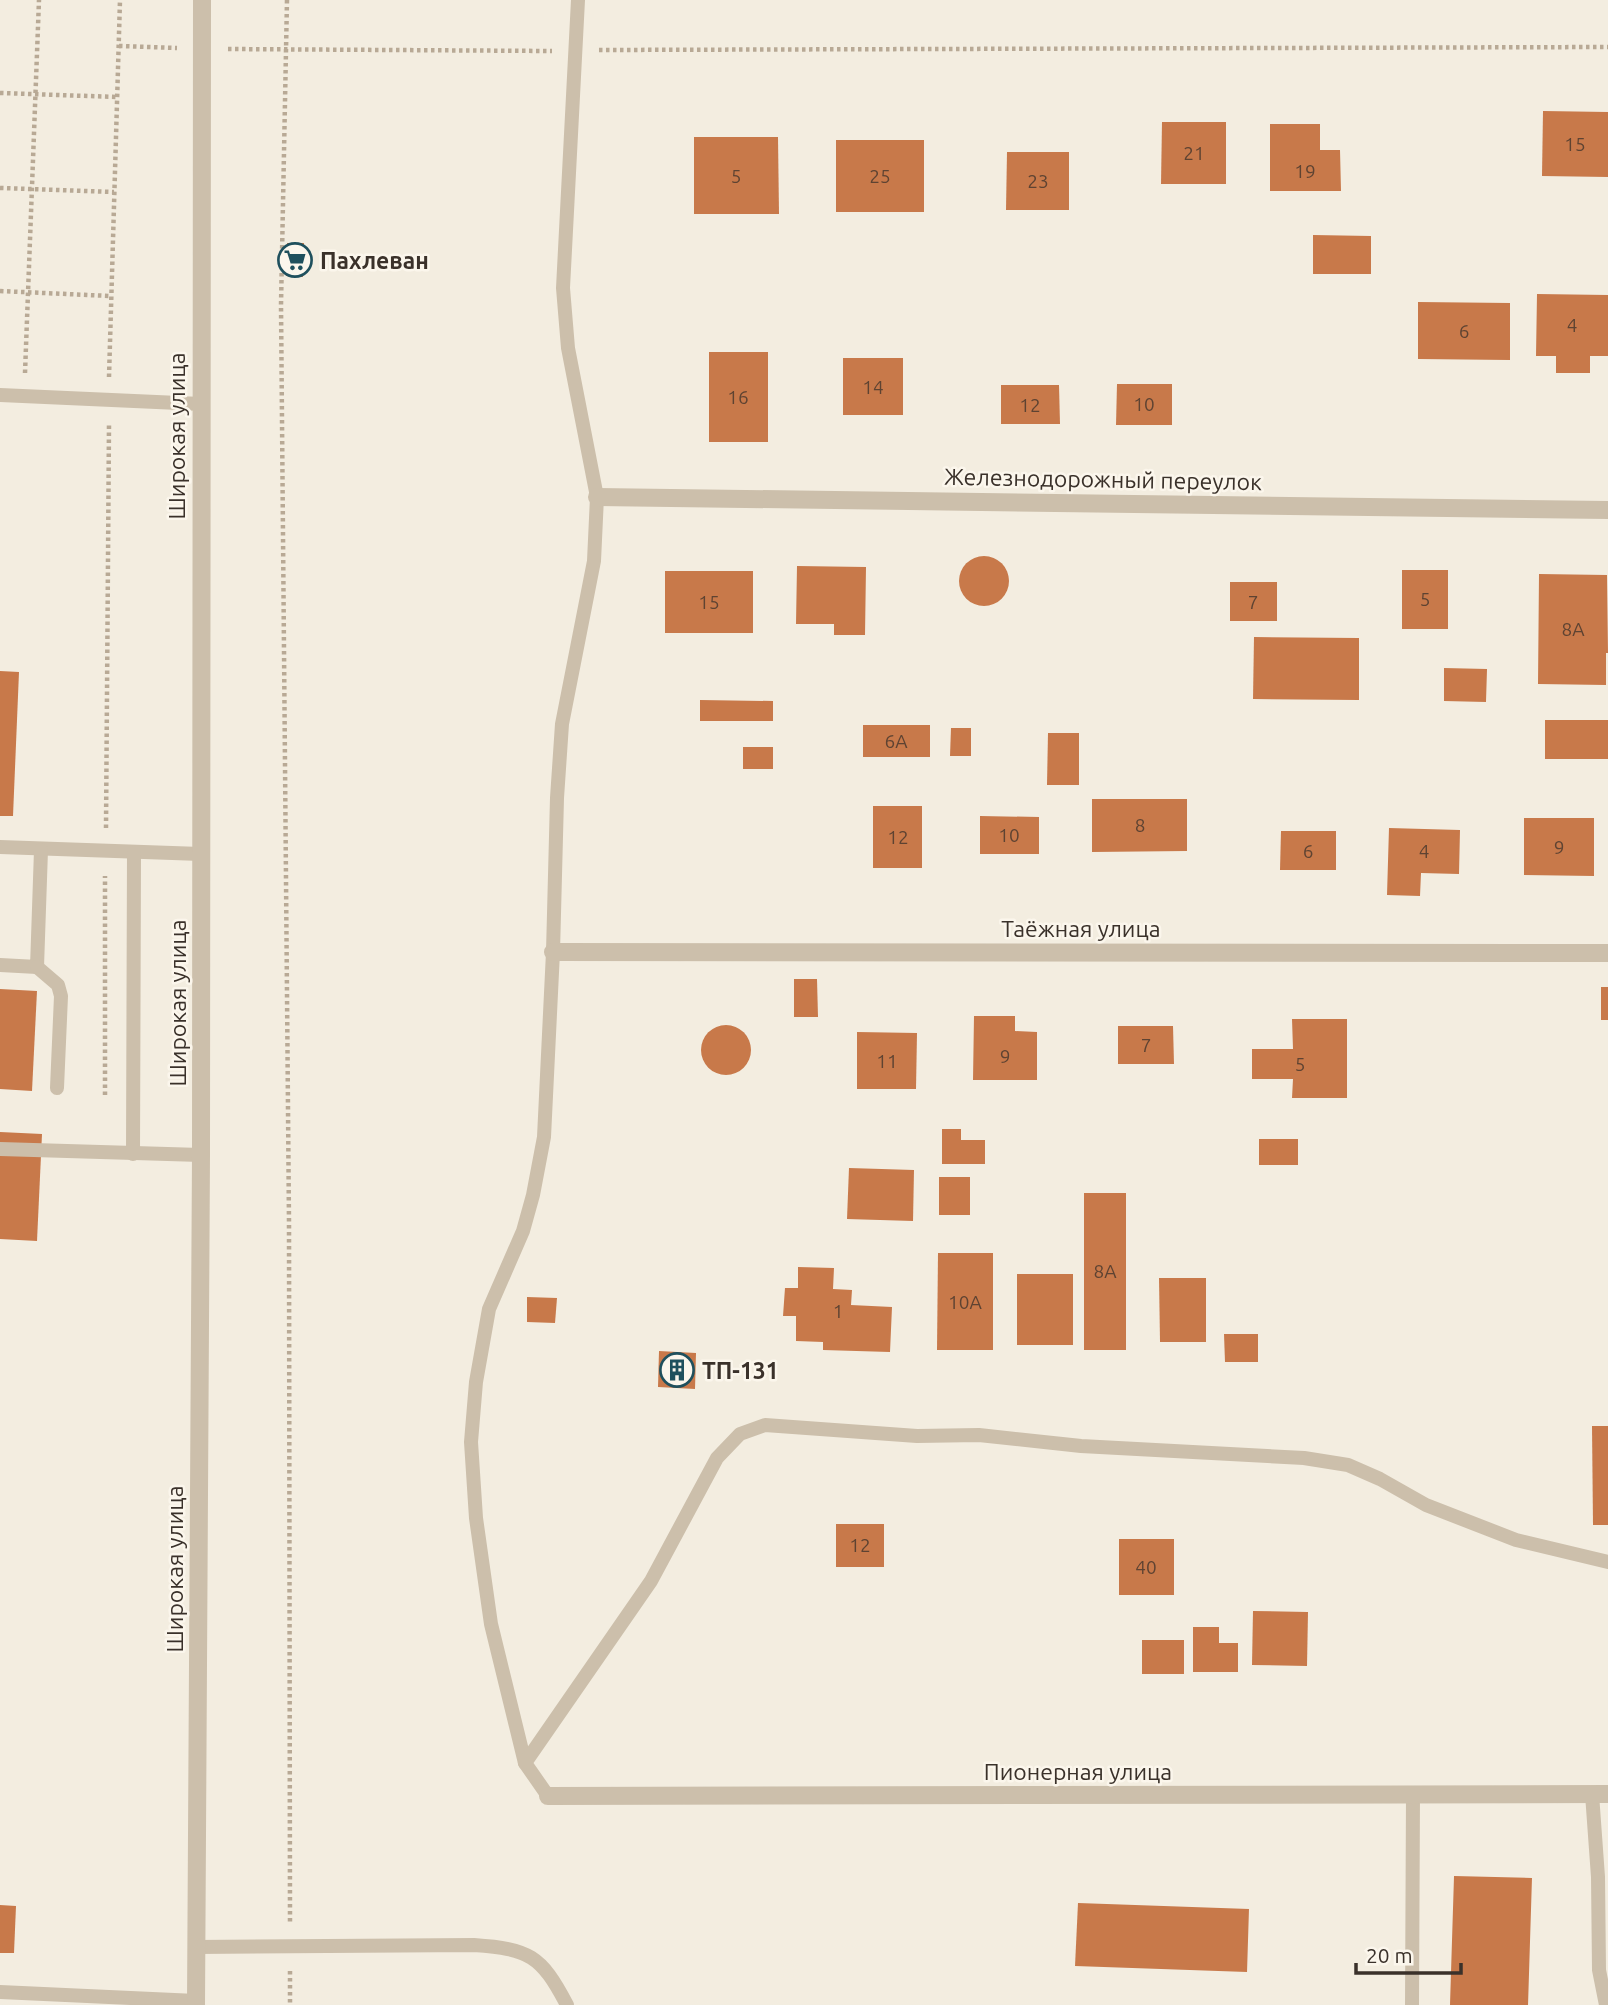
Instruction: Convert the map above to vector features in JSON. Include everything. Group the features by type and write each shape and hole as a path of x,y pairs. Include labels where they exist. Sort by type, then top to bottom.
{"street":[{"name":"Широкая улица","path":"196,2003 201,1155 202,0"},
{"name":"Железнодорожный переулок","path":"597,497 1608,510"},
{"name":"Таёжная улица","path":"553,952 1608,953"},
{"name":"Пионерная улица","path":"548,1796 1600,1794"}],"lane":[{"path":"548,1796 525,1763 491,1624 476,1518 471,1442 476,1382 489,1309 523,1231 544,1137 562,724 594,561 597,497 568,348 563,288 578,0"},
{"path":"0,395 201,404"},
{"path":"0,847 201,854"},
{"path":"37,967 41,850"},
{"path":"133,1154 134,853"},
{"path":"0,965 37,967 58,985 61,996 57,1088"},
{"path":"0,1149 201,1155"},
{"path":"525,1763 651,1581 717,1458 740,1434 765,1425 917,1436 979,1435 1081,1446 1304,1458 1348,1465 1426,1504 1516,1540 1608,1562"},
{"path":"1600,1794 1599,1970 1606,2005"},
{"path":"1412,2005 1413,1795"},
{"path":"196,1947 474,1945 510,1948 535,1958 555,1981 567,2005"},
{"path":"0,1992 196,2003"}],"path":[{"path":"24,396 39,0"},
{"path":"105,1095 110,296 120,0"},
{"path":"287,0 281,304 289,1209 290,2005"},
{"path":"119,46 287,50 576,51 1608,47"},
{"path":"0,93 117,97"},
{"path":"0,188 114,192"},
{"path":"0,291 110,296"}],"building":[{"path":"1543,111 1608,112 1608,177 1542,176"},
{"path":"1162,122 1226,122 1226,184 1161,184"},
{"path":"1270,124 1320,124 1320,150 1340,150 1341,191 1270,191"},
{"path":"694,137 778,137 779,214 694,214"},
{"path":"836,140 924,140 924,212 836,212"},
{"path":"1007,152 1069,152 1069,210 1006,210"},
{"path":"1313,235 1371,236 1371,274 1313,274"},
{"name":"Пахлеван","path":"287,243 304,243 303,277 286,276"},
{"path":"1537,294 1608,295 1608,356 1590,356 1590,373 1556,373 1556,356 1536,356"},
{"path":"1418,302 1510,303 1510,360 1418,359"},
{"path":"709,352 768,352 768,442 709,442"},
{"path":"843,358 903,358 903,415 843,415"},
{"path":"1117,384 1172,384 1172,425 1116,425"},
{"path":"1001,385 1059,385 1060,424 1001,424"},
{"path":"984,556 1002,563 1009,581 1002,599 984,606 966,599 959,581 966,563"},
{"path":"797,566 866,567 865,635 834,635 834,624 796,624"},
{"path":"1402,570 1448,570 1448,629 1402,629"},
{"path":"665,571 753,571 753,633 665,633"},
{"path":"1539,574 1607,575 1606,685 1538,684"},
{"path":"1230,582 1277,582 1277,621 1230,621"},
{"path":"1254,637 1359,638 1359,700 1253,699"},
{"path":"1444,668 1487,669 1486,702 1444,701"},
{"path":"0,671 19,672 13,816 0,816"},
{"path":"700,700 773,701 773,721 700,721"},
{"path":"1545,720 1608,720 1608,759 1545,759"},
{"path":"863,725 930,725 930,757 863,757"},
{"path":"951,728 971,728 971,756 950,756"},
{"path":"1048,733 1079,733 1079,785 1047,785"},
{"path":"743,747 773,747 773,769 743,769"},
{"path":"1092,799 1187,799 1187,851 1092,852"},
{"path":"873,806 922,806 922,868 873,868"},
{"path":"980,816 1039,817 1039,854 980,854"},
{"path":"1524,818 1594,818 1594,876 1524,875"},
{"path":"1389,828 1460,830 1459,874 1421,873 1420,896 1387,895"},
{"path":"1281,831 1336,831 1336,870 1280,870"},
{"path":"794,979 817,979 818,1017 794,1017"},
{"path":"1601,987 1608,987 1608,1020 1601,1020"},
{"path":"0,989 37,991 32,1091 0,1089"},
{"path":"974,1016 1015,1016 1015,1031 1037,1032 1037,1080 973,1080"},
{"path":"1292,1019 1347,1019 1347,1098 1292,1098 1293,1079 1252,1079 1252,1049 1293,1049"},
{"path":"726,1025 744,1032 751,1050 744,1068 726,1075 708,1068 701,1050 708,1032"},
{"path":"1118,1026 1173,1026 1174,1064 1118,1064"},
{"path":"857,1032 917,1033 916,1089 857,1089"},
{"path":"942,1129 961,1129 961,1140 985,1140 985,1164 942,1164"},
{"path":"0,1132 42,1134 37,1241 0,1239"},
{"path":"1259,1139 1298,1139 1298,1165 1259,1165"},
{"path":"849,1168 914,1170 913,1221 847,1219"},
{"path":"939,1177 970,1177 970,1215 939,1215"},
{"path":"1084,1193 1126,1193 1126,1350 1084,1350"},
{"path":"938,1253 993,1253 993,1350 937,1350"},
{"path":"798,1267 834,1268 833,1289 852,1290 851,1305 892,1307 890,1352 823,1350 823,1342 796,1341 796,1316 783,1316 785,1288 798,1288"},
{"path":"1017,1274 1073,1274 1073,1345 1017,1345"},
{"path":"1159,1278 1206,1278 1206,1342 1160,1342"},
{"path":"527,1297 557,1298 555,1323 527,1322"},
{"path":"1224,1334 1258,1334 1258,1362 1225,1362"},
{"name":"ТП-131","path":"659,1351 696,1353 695,1389 658,1387"},
{"path":"1592,1426 1608,1426 1608,1525 1593,1525"},
{"path":"836,1524 884,1524 884,1567 836,1567"},
{"path":"1119,1539 1174,1539 1174,1595 1119,1595"},
{"path":"1253,1611 1308,1612 1307,1666 1252,1665"},
{"path":"1193,1627 1219,1627 1219,1643 1238,1643 1238,1672 1193,1672"},
{"path":"1142,1640 1184,1640 1184,1674 1142,1674"},
{"path":"1454,1876 1532,1878 1528,2005 1450,2005"},
{"path":"1078,1903 1249,1909 1247,1972 1075,1966"},
{"path":"0,1905 16,1906 14,1953 0,1953"}],"place":[{"name":"Пахлеван","path":"295,260"},
{"name":"ТП-131","path":"677,1370"}]}
